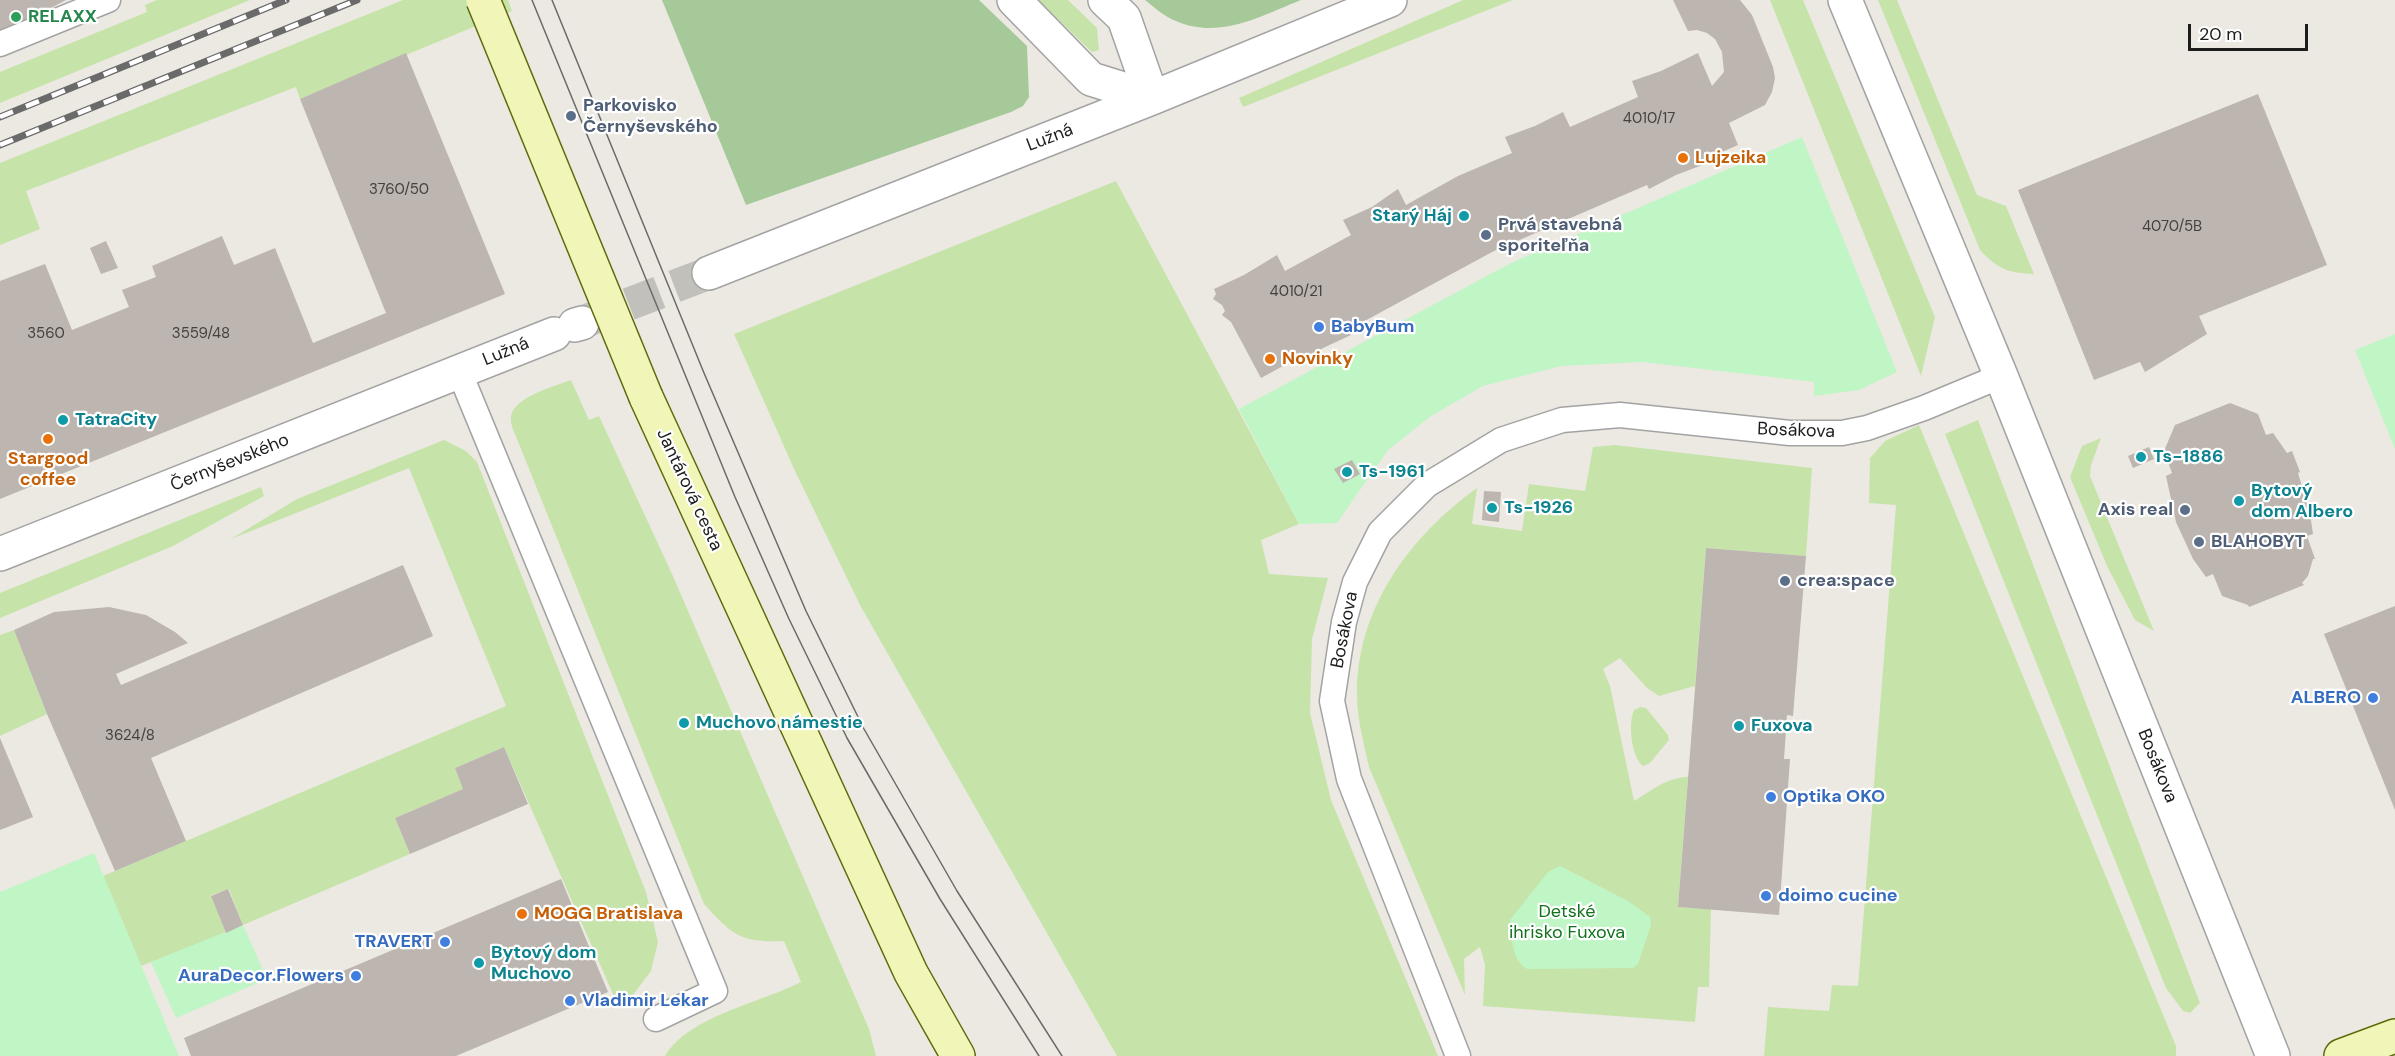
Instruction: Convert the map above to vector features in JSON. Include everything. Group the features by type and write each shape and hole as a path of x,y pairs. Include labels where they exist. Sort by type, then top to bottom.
{"street":[{"name":"Jantárová cesta","path":"483,0 646,397 911,973 958,1056"},
{"path":"1014,0 1091,79 1152,98"},
{"path":"1105,0 1124,18 1152,98"},
{"name":"Lužná","path":"709,273 1152,98 1390,0"},
{"name":"Bosákova","path":"1845,0 2001,376 2273,1056"},
{"name":"Lužná","path":"459,371 570,327"},
{"name":"Černyševského","path":"0,555 459,371"},
{"name":"Jantárová cesta","path":"911,973 933,1056"},
{"path":"2341,1056 2395,1035"}],"lane":[{"path":"0,44 108,0"},
{"path":"459,371 716,991 656,1019"},
{"name":"Bosákova","path":"1458,1056 1349,779 1332,701 1344,622 1354,582 1380,532 1427,485 1482,451 1500,440 1562,420 1620,415 1790,434 1842,433 1868,428 1924,408 2001,376"}],"green space":[{"path":"157,0 250,0 0,103 0,72 147,12 145,5"},
{"path":"403,0 508,0 512,11 300,99 296,87 26,191 40,229 0,245 0,163"},
{"path":"662,0 979,0 1027,46 1029,97 1023,106 1011,112 746,205"},
{"path":"1038,0 1068,0 1097,28 1099,50 1092,52"},
{"path":"1145,0 1301,0 1240,24 1208,28 1192,26 1172,19"},
{"path":"1463,0 1513,0 1243,107 1239,98"},
{"path":"1770,0 1803,0 1935,317 1921,376"},
{"path":"1878,0 1897,0 1977,195 2006,206 2034,274 2004,269 1992,262 1980,250"},
{"path":"1802,137 1897,372 1859,390 1814,396 1814,382 1643,362 1561,366 1483,386 1431,416 1388,450 1337,523 1299,524 1239,409 1511,263"},
{"path":"1116,181 1299,524 1261,540 1269,574 1328,578 1312,639 1310,713 1331,800 1438,1056 1117,1056 860,605 795,471 734,334"},
{"path":"2395,334 2395,449 2355,350"},
{"name":"Muchovo námestie","path":"571,380 589,420 599,416 672,574 869,1029 876,1056 665,1056 676,1042 708,1021 801,982 784,941 757,940 738,935 722,923 704,904 514,431 511,416 519,403 536,393"},
{"path":"1978,420 2200,1003 2190,1013 2183,1011 2166,988 1945,434"},
{"path":"1919,425 2176,1046 2176,1056 1764,1056 1768,1007 1829,1011 1832,985 1858,986 1896,505 1869,503 1870,458 1885,441"},
{"path":"2101,438 2091,465 2090,476 2154,631 2135,620 2107,566 2070,477 2082,446"},
{"path":"444,440 466,451 477,462 646,892 658,942 651,971 633,995 617,1003 504,747 455,768 463,789 395,818 410,854 243,925 229,889 211,895 226,933 141,966 103,876 506,706 409,468 231,539 297,499"},
{"path":"1615,445 1812,468 1806,556 1706,548 1695,686 1659,696 1647,688 1620,658 1603,669 1610,686 1634,801 1666,782 1688,777 1678,907 1711,909 1709,987 1698,987 1695,1022 1483,1006 1485,965 1480,947 1464,959 1465,995 1369,767 1358,713 1359,663 1366,633 1377,604 1409,552 1430,528 1477,488 1472,524 1522,531 1529,484 1585,491 1593,447"},
{"path":"261,487 264,496 173,546 0,618 0,593"},
{"path":"14,630 47,714 0,736 0,635"},
{"path":"1640,707 1646,708 1668,735 1669,740 1650,763 1643,766 1633,748 1631,731 1634,710"},
{"path":"94,853 179,1056 0,1056 0,892"},
{"name":"Detské ihrisko Fuxova","path":"1560,866 1628,901 1650,917 1651,925 1638,964 1633,968 1527,969 1518,960 1513,948 1510,920 1548,872"},
{"path":"243,925 267,979 176,1018 151,962"}],"building":[{"name":"RELAXX","path":"0,0 66,0 0,35"},
{"name":"Starý Háj","path":"1673,0 1740,0 1752,15 1773,67 1775,78 1772,92 1765,105 1729,123 1738,145 1704,160 1705,164 1649,189 1647,185 1494,251 1348,330 1351,335 1323,348 1297,365 1294,360 1261,378 1231,322 1222,315 1225,311 1222,305 1213,299 1216,294 1214,289 1244,275 1277,255 1285,271 1351,235 1343,220 1372,207 1398,189 1406,205 1458,176 1512,153 1505,137 1563,112 1570,127 1638,97 1632,81 1661,71 1698,53 1712,86 1724,72 1722,52 1715,39 1707,33 1697,30 1688,31"},
{"path":"406,53 505,294 0,499 0,281 45,264 72,330 129,307 122,290 156,277 152,266 222,236 234,265 275,248 313,343 386,313 300,99"},
{"path":"2258,94 2327,265 2199,316 2207,334 2145,372 2140,362 2094,380 2018,190"},
{"path":"106,241 118,268 101,274 90,248"},
{"name":"Bytový dom Albero","path":"2230,403 2258,414 2266,435 2273,433 2287,453 2292,451 2300,472 2298,473 2310,513 2313,534 2307,536 2315,559 2313,559 2308,576 2302,583 2304,585 2249,607 2222,596 2213,574 2206,577 2193,559 2176,522 2166,476 2172,473 2164,451 2175,425"},
{"name":"Ts-1886","path":"2149,447 2154,459 2133,468 2128,456"},
{"name":"Ts-1961","path":"1352,460 1360,474 1343,483 1334,469"},
{"name":"Ts-1926","path":"1484,491 1501,492 1499,522 1482,520"},
{"name":"Fuxova","path":"1706,548 1806,556 1793,716 1787,715 1784,759 1790,759 1779,915 1678,907"},
{"path":"403,565 433,636 151,758 186,841 115,871 47,714 14,630 54,612 109,607 146,615 175,632 188,643 116,674 121,685"},
{"name":"ALBERO","path":"2395,606 2395,810 2324,634"},
{"path":"0,738 33,817 0,830"},
{"path":"504,747 528,804 410,854 395,818 463,789 455,768"},
{"name":"Bytový dom Muchovo","path":"561,879 608,992 456,1056 191,1056 184,1038"},
{"path":"228,889 243,925 226,933 211,896"}],"tunnel":[{"path":"583,322 709,273"}],"tram line":[{"path":"532,0 735,497 789,619 847,738 940,899 1039,1056"},
{"path":"552,0 704,373 806,611 864,729 957,891 1062,1056"}],"railway":[{"path":"0,117 286,0"},
{"path":"0,145 357,0"}],"place":[{"name":"RELAXX","path":"16,17"},
{"name":"Parkovisko Černyševského","path":"571,116"},
{"name":"Lujzeika","path":"1683,158"},
{"name":"Starý Háj","path":"1464,216"},
{"name":"Prvá stavebná sporiteľňa","path":"1486,235"},
{"name":"BabyBum","path":"1319,327"},
{"name":"Novinky","path":"1270,359"},
{"name":"TatraCity","path":"63,420"},
{"name":"Stargood coffee","path":"48,439"},
{"name":"Ts-1886","path":"2141,457"},
{"name":"Ts-1961","path":"1347,472"},
{"name":"Bytový dom Albero","path":"2239,501"},
{"name":"Ts-1926","path":"1492,508"},
{"name":"Axis real","path":"2185,510"},
{"name":"BLAHOBYT","path":"2199,542"},
{"name":"crea:space","path":"1785,581"},
{"name":"ALBERO","path":"2373,698"},
{"name":"Muchovo námestie","path":"684,723"},
{"name":"Fuxova","path":"1739,726"},
{"name":"Optika OKO","path":"1771,797"},
{"name":"doimo cucine","path":"1766,896"},
{"name":"MOGG Bratislava","path":"522,914"},
{"name":"TRAVERT","path":"445,942"},
{"name":"Bytový dom Muchovo","path":"479,963"},
{"name":"AuraDecor.Flowers","path":"356,976"},
{"name":"Vladimir Lekar","path":"570,1001"}]}
